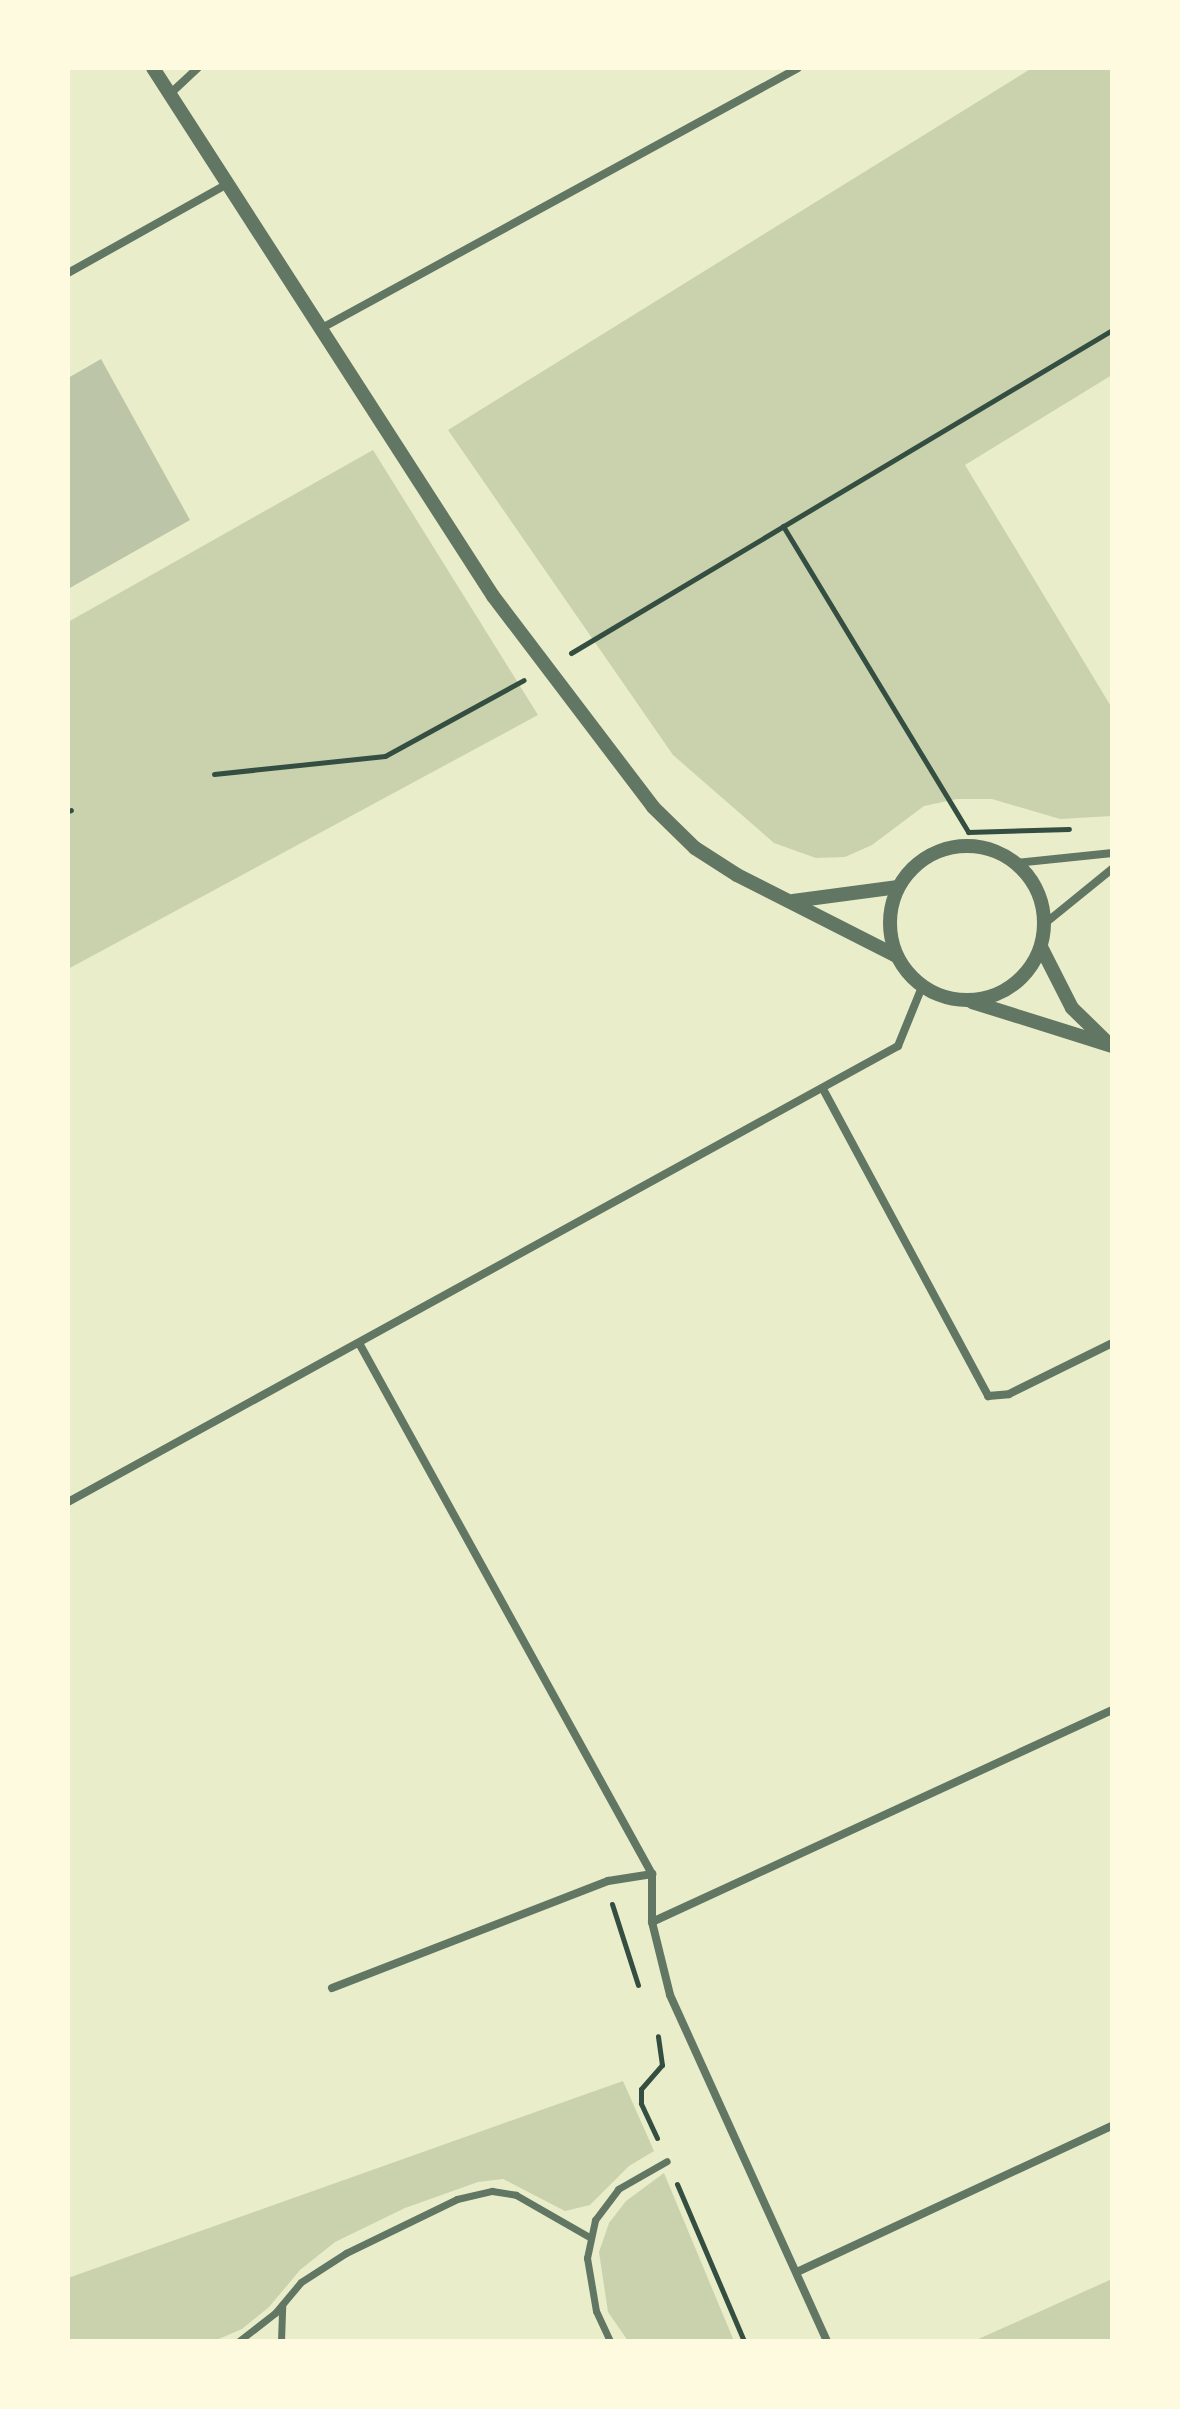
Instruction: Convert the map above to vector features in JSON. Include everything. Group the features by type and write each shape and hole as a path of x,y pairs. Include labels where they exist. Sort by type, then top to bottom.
{"street":[{"path":"153,68 172,92 493,596 653,807 695,848 897,956 922,987 1111,1046"},
{"path":"172,92 198,68"},
{"path":"322,328 798,68"},
{"path":"68,273 229,183"},
{"path":"897,956 889,920 898,887 927,856 946,848 992,849 1015,863 1040,898 1043,925 1041,947 1020,979 994,996 968,1001"},
{"path":"1015,863 1112,853"},
{"path":"1043,925 1112,869"},
{"path":"793,901 898,887"},
{"path":"1041,947 1072,1008 1111,1046"},
{"path":"68,1502 898,1046 922,987"},
{"path":"823,1089 988,1396 1009,1394 1112,1343"},
{"path":"359,1343 652,1874 652,1922 670,1995 827,2341"},
{"path":"652,1922 1112,1710"},
{"path":"332,1988 608,1881 652,1874"},
{"path":"797,2272 1112,2126"},
{"path":"610,2341 596,2311 587,2258 595,2220 618,2189 667,2161"},
{"path":"239,2341 282,2305 301,2282 346,2253 414,2217 492,2191 516,2195 591,2238"},
{"path":"281,2341 282,2305"}],"path":[{"path":"214,774 385,756 546,668 1112,330"},
{"path":"783,526 968,832 1083,828"},
{"path":"608,1881 615,1923 643,1997"},
{"path":"653,2023 662,2065 641,2089 641,2103 744,2341"}],"green space":[{"path":"1032,68 1112,68 1112,375 965,465 1112,708 1112,816 1060,819 992,799 957,799 924,806 872,845 845,857 816,858 774,843 673,755 448,430"},
{"path":"373,450 538,715 68,969 68,622"},
{"path":"623,2081 654,2151 629,2166 590,2205 565,2211 503,2179 478,2182 405,2208 335,2242 300,2270 269,2307 242,2329 214,2341 68,2341 68,2278"},
{"path":"664,2173 734,2341 628,2341 608,2312 599,2252 609,2223 626,2201"},
{"path":"1112,2279 1112,2341 974,2341"}],"building":[{"path":"101,359 190,520 68,589 68,378"}]}
